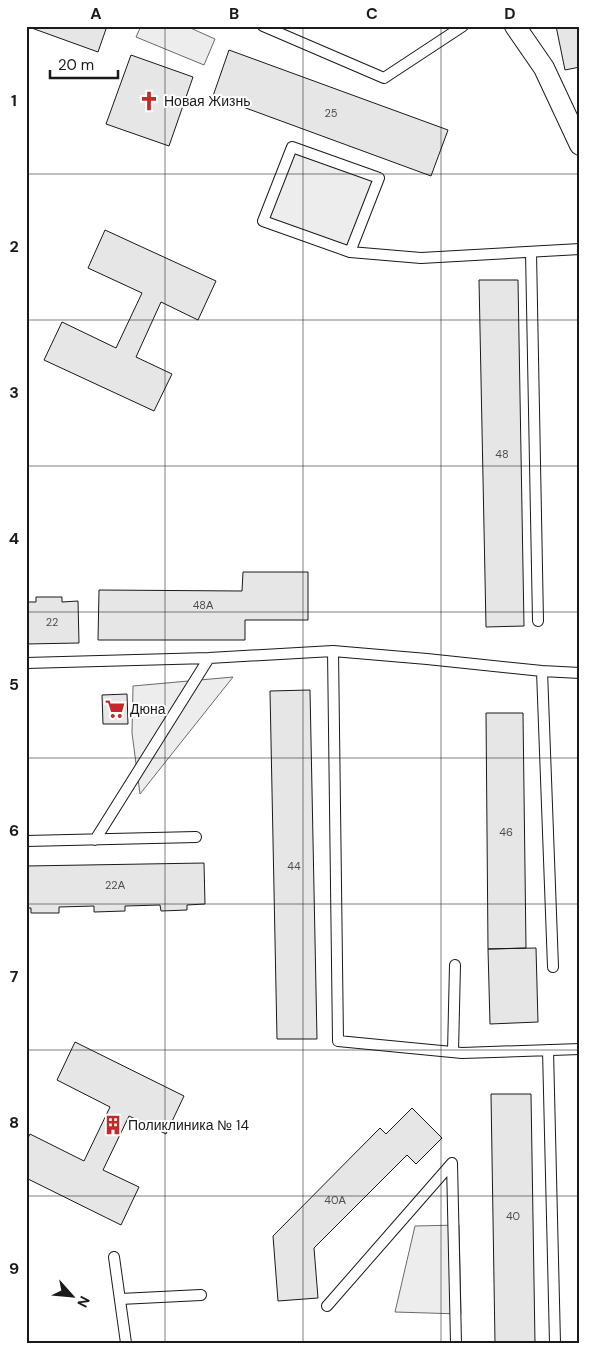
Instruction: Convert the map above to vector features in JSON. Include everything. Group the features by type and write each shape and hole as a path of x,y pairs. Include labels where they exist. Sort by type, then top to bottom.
{"street":[{"path":"515,26 544,68 580,144"}],"lane":[{"path":"262,26 384,78 463,26"},
{"path":"350,252 379,178 292,147 264,221 350,252 421,258 580,249"},
{"path":"530,252 538,621"},
{"path":"333,651 338,1041 453,1052 580,1049"},
{"path":"26,663 209,658 333,651 580,673"},
{"path":"95,840 209,658"},
{"path":"542,671 553,967"},
{"path":"26,841 196,837"},
{"path":"453,1052 455,965"},
{"path":"548,1050 554,1343"},
{"path":"327,1306 452,1163 456,1343"},
{"path":"114,1257 126,1343"},
{"path":"120,1299 201,1295"}],"shaded area":[{"path":"141,26 186,26 215,39 204,65 136,37"},
{"path":"292,148 378,178 350,252 264,221"},
{"path":"233,677 140,794 132,733 133,686"},
{"path":"459,1225 461,1314 395,1312 415,1226"}],"building":[{"path":"26,26 107,26 98,52"},
{"path":"556,26 580,26 580,67 565,70"},
{"path":"229,50 448,130 431,176 213,96"},
{"name":"Новая Жизнь","path":"131,55 193,77 169,146 106,124"},
{"path":"105,230 216,281 198,320 161,302 136,357 172,374 154,411 44,360 62,322 116,348 142,293 88,268"},
{"path":"479,280 518,280 524,626 486,627"},
{"path":"243,572 308,572 308,620 245,620 245,640 98,640 99,590 242,591"},
{"path":"36,597 62,597 62,602 78,601 79,643 26,644 26,602 36,602"},
{"path":"310,690 317,1039 277,1039 270,691"},
{"name":"Дюна","path":"127,694 128,724 103,724 102,695"},
{"path":"486,713 523,713 526,948 488,949"},
{"path":"204,863 205,904 187,905 187,910 161,911 160,905 125,906 125,911 94,912 94,906 59,907 59,913 31,913 31,908 26,908 26,866"},
{"path":"536,948 538,1022 490,1024 488,949"},
{"name":"Поликлиника № 14","path":"75,1042 184,1096 166,1134 129,1116 103,1170 139,1187 121,1225 26,1178 26,1142 30,1134 84,1161 110,1107 57,1080"},
{"path":"491,1094 531,1094 535,1343 495,1343"},
{"path":"412,1108 442,1138 416,1164 407,1155 314,1248 318,1298 278,1301 273,1236 380,1128 386,1134"}],"place":[{"name":"Новая Жизнь","path":"149,101"},
{"name":"Дюна","path":"115,709"},
{"name":"Поликлиника № 14","path":"113,1125"}]}
